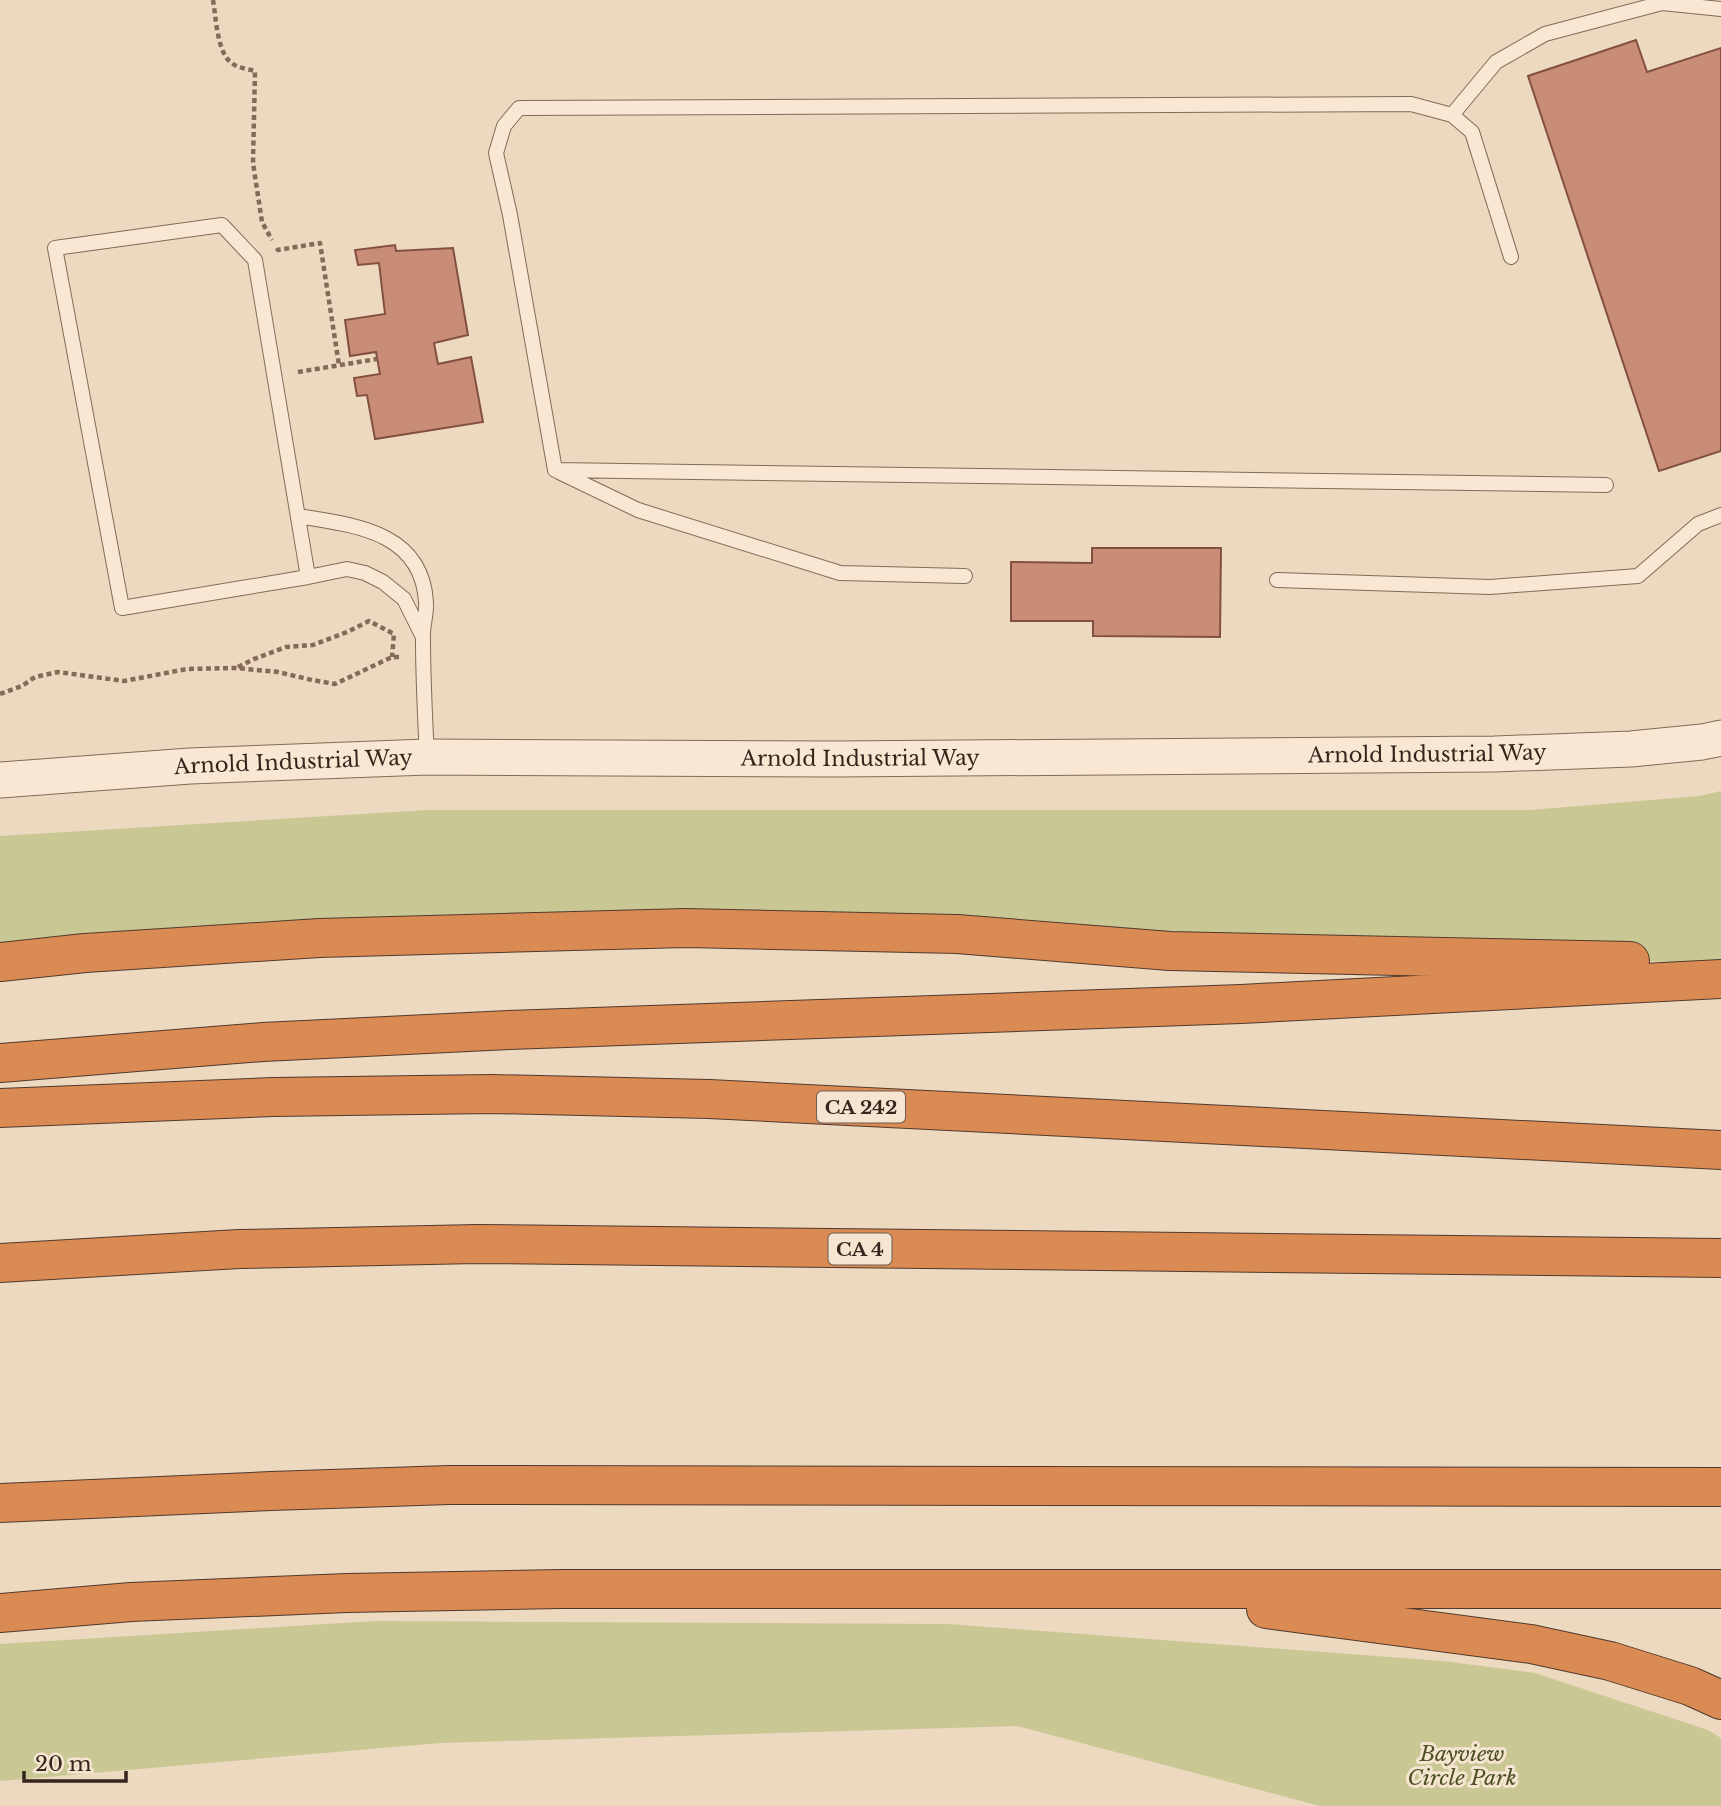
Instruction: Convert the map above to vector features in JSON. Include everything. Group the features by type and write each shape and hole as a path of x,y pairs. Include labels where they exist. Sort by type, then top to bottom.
{"highway":[{"path":"0,961 85,953 318,939 686,928 957,934 1170,951 1721,962"},
{"path":"0,1063 263,1042 1241,1004 1721,979"},
{"name":"CA 242","path":"0,1108 273,1097 492,1094 682,1098 1721,1150"},
{"name":"CA 4","path":"0,1263 239,1249 477,1244 1721,1258"},
{"path":"0,1503 449,1485 1721,1487"},
{"path":"0,1613 131,1602 347,1593 560,1589 1721,1589"},
{"path":"844,1589 1265,1609 1531,1644 1610,1661 1690,1686 1721,1700"}],"street":[{"name":"Arnold Industrial Way","path":"0,780 190,766 427,757 850,759 1495,754 1631,749 1721,738"}],"lane":[{"path":"1452,115 1496,62 1545,34 1662,3 1721,9"},
{"path":"555,470 510,215 496,153 504,126 519,108 1411,104 1452,115 1472,132 1511,257"},
{"path":"308,577 255,260 222,225 55,248 122,608 308,577 348,569 365,573 383,582 404,599 422,636"},
{"path":"555,470 1606,485"},
{"path":"555,470 638,510 839,573 965,576"},
{"path":"1277,580 1490,587 1638,576 1698,524 1721,515"},
{"path":"298,516 371,530 394,542 410,557 422,577 426,603 422,636 427,757"}],"path":[{"path":"213,0 222,50 227,60 254,71 253,163 262,222 278,250 320,243 339,365"},
{"path":"274,375 377,359"},
{"path":"236,668 286,647 313,645 369,621 394,634 392,657"},
{"path":"0,694 22,686 35,677 58,673 124,681 187,669 236,668 278,672 335,684 392,657 423,655"}],"green space":[{"path":"1721,791 1721,963 1170,951 957,934 0,962 0,836 427,810 1530,810 1699,796"},
{"name":"Bayview Circle Park","path":"375,1621 948,1624 1443,1661 1535,1673 1708,1730 1721,1738 1721,1806 1320,1806 1017,1726 441,1743 0,1781 0,1644"}],"building":[{"path":"1636,40 1647,72 1721,48 1721,451 1659,471 1528,76"},
{"path":"395,245 396,251 453,248 468,335 434,343 438,364 471,357 483,422 375,439 367,395 357,396 354,378 380,374 376,352 350,356 345,320 385,314 379,263 358,265 355,250"},
{"path":"1092,548 1221,548 1220,637 1093,636 1093,621 1011,621 1011,562 1092,563"}]}
